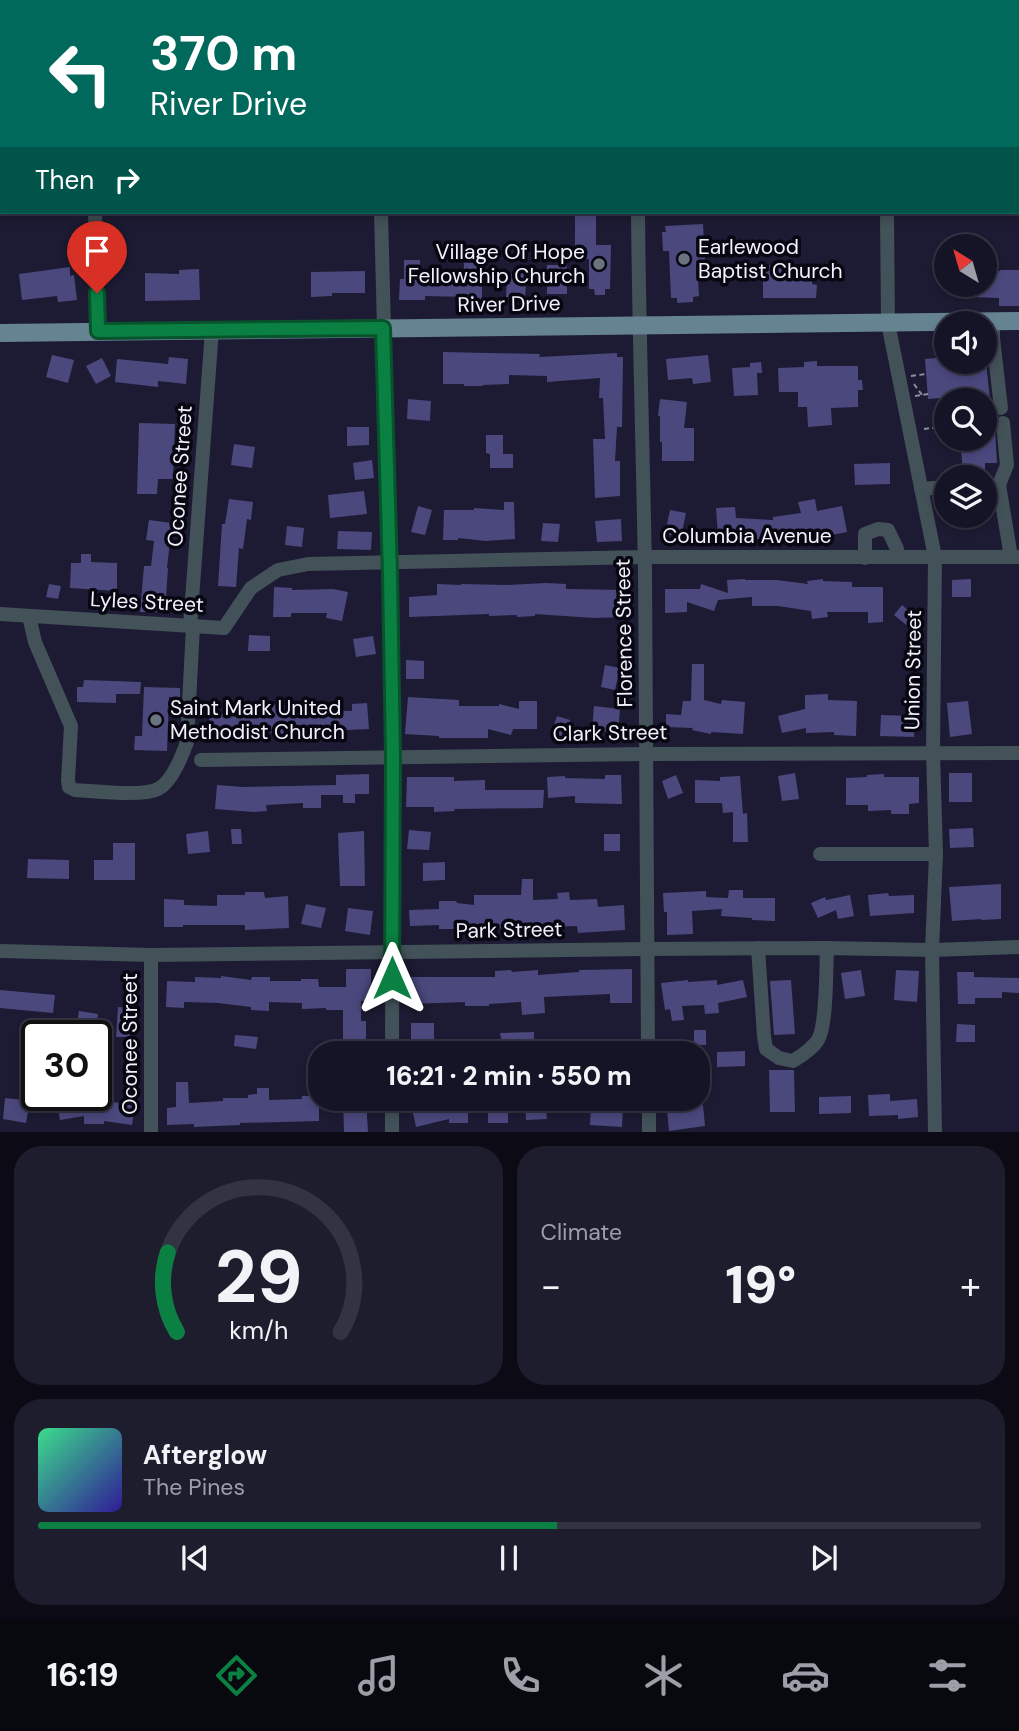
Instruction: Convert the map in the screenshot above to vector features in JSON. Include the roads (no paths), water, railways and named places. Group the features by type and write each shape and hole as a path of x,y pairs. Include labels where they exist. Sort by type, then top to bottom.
{"main road":[{"name":"River Drive","path":"997,321 1019,321"},
{"name":"River Drive","path":"0,332 934,322"}],"street":[{"path":"95,214 98,331"},
{"path":"381,214 393,757 392,1041"},
{"name":"Florence Street","path":"638,214 645,557 648,1041"},
{"name":"Union Street","path":"887,214 888,323 935,558 935,1132"},
{"name":"Oconee Street","path":"29,616 35,642 71,726 69,786 75,790 147,793 161,788 181,760 187,742 191,626 212,330"},
{"path":"997,372 1007,465 997,478"},
{"path":"921,489 934,488"},
{"path":"997,501 1015,557"},
{"path":"865,558 865,534 878,529 888,530 897,549 897,557"},
{"name":"Columbia Avenue","path":"390,563 645,557 1015,557"},
{"name":"Lyles Street","path":"0,614 224,628 251,588 278,570 308,564 390,563"},
{"name":"Clark Street","path":"201,761 647,754 1019,753"},
{"path":"820,854 936,854"},
{"name":"Park Street","path":"0,951 151,955 647,948 933,950 1019,947"},
{"path":"758,948 766,1049 779,1058 793,1061 807,1052 819,1039 824,1022 827,948"},
{"name":"Oconee Street","path":"151,955 151,1132"},
{"path":"392,1111 392,1132"},
{"path":"649,1111 649,1132"}],"place":[{"name":"Earlewood Baptist Church","path":"684,259"},
{"name":"Village Of Hope Fellowship Church","path":"599,264"},
{"name":"Saint Mark United Methodist Church","path":"156,720"}]}
